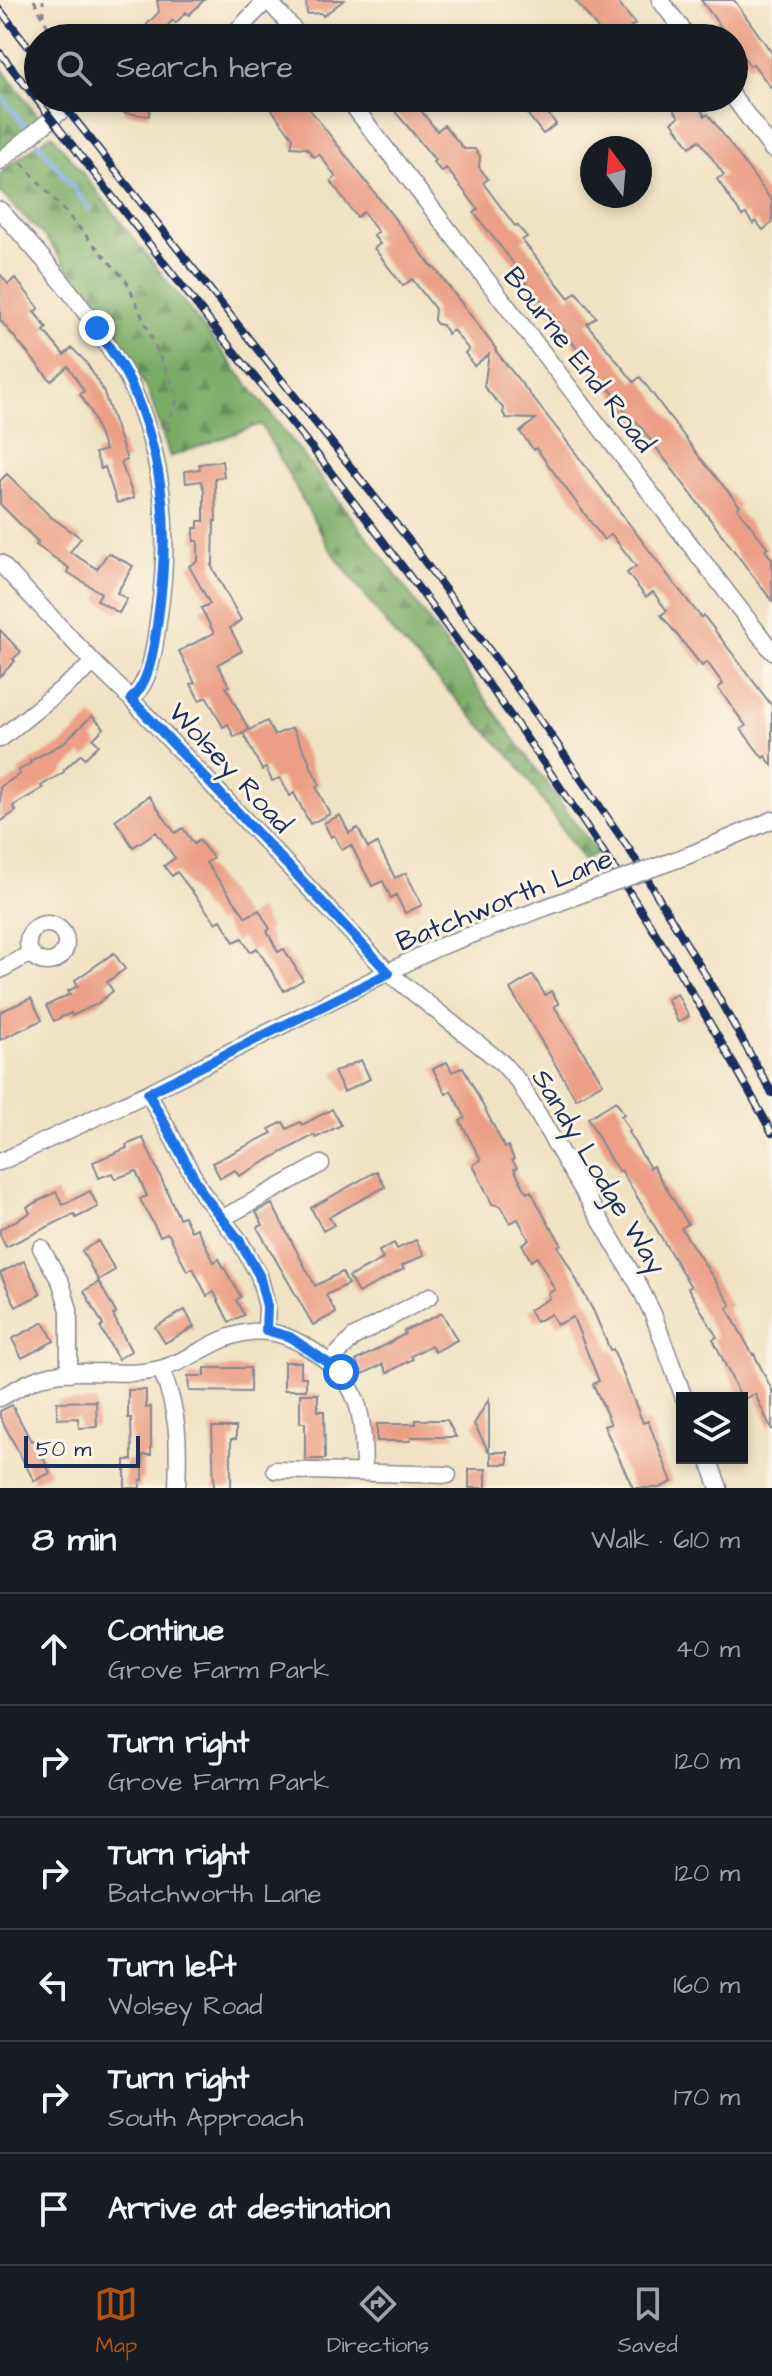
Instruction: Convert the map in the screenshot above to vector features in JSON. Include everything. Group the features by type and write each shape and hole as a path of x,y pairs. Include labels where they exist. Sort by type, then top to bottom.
{"street":[{"path":"244,24 268,0 289,24"},
{"path":"660,0 678,24"},
{"path":"6,156 60,112"},
{"name":"Bourne End Road","path":"358,112 772,651"},
{"path":"744,112 772,149"},
{"path":"0,210 51,267 97,328 128,379 155,451 164,512 162,593 155,640 143,685 131,699"},
{"name":"Wolsey Road","path":"0,563 389,973"},
{"path":"0,739 94,663"},
{"name":"Batchworth Lane","path":"0,1162 148,1093 436,948 689,855 772,820"},
{"path":"0,970 31,953"},
{"name":"Sandy Lodge Way","path":"389,973 502,1063 519,1082 638,1284 653,1314 682,1392"},
{"path":"148,1093 203,1194 239,1240 259,1275 267,1306 266,1330"},
{"path":"223,1218 321,1164"},
{"path":"41,1248 61,1283 69,1310 69,1373"},
{"path":"330,1362 354,1337 430,1296"},
{"path":"0,1398 37,1379 69,1373 161,1369 230,1336 266,1330 290,1337 341,1372 357,1402 362,1424 364,1472"},
{"path":"161,1369 177,1417 177,1488"},
{"path":"710,1464 719,1488"},
{"path":"275,1470 448,1475"}],"path":[{"path":"34,0 46,24"},
{"path":"43,0 43,19"},
{"path":"6,156 127,282 178,398 155,451"}],"green space":[{"path":"0,66 24,98 24,112 35,112 38,116 0,153"},
{"path":"52,134 382,556 597,853 583,860 516,762 395,635 329,548 261,424 170,457 149,393 106,319 45,237 0,192 3,170"}],"building":[{"path":"157,0 204,0 176,23 173,20 169,24 147,24 159,12"},
{"path":"306,0 344,0 323,16 321,13 307,14"},
{"path":"575,0 616,0 635,24 594,24"},
{"path":"701,0 734,0 772,53 772,89 753,64 750,66 748,63 748,24 719,24"},
{"path":"124,112 149,112 149,116"},
{"path":"274,112 312,112 434,267 673,582 701,617 704,616 772,706 772,765 741,729 746,726 718,688 723,684 707,662 702,666 661,615 667,611 653,592 646,597 627,573 636,566 611,534 604,540 536,448 534,450 520,432 536,419 506,418 504,409 484,387 489,354 474,366 465,353 469,350 453,330 448,334 434,320 435,309 412,279 403,286 374,248 380,244 373,235 378,232 363,212 357,217 347,204 331,181 336,177 319,154 314,157 307,148 291,147 293,138"},
{"path":"396,112 422,112 437,131 444,125 464,149 475,149 480,156 479,167 488,179 483,183 527,237 522,240 569,298 576,292 596,317 587,324 634,382 640,377 740,506 737,508 768,548 765,550 772,559 772,601 636,421 634,423 551,312 515,270 508,256 474,213 478,209 446,168 442,172 433,162 435,160"},
{"path":"526,112 547,112 556,124 543,134"},
{"path":"675,112 708,114 772,201 772,223 763,230 756,221 753,224 746,214 742,216 717,179 724,175 699,140 690,147 672,122 679,117"},
{"path":"0,274 8,284 15,278 39,308 34,312 47,328 44,331 64,355 72,348 86,362 103,390 127,460 121,462 134,498 117,503 105,467 101,469 95,453 105,450 91,412 80,394 84,391 68,366 51,381 0,320"},
{"path":"222,461 224,477 215,478 216,521 211,565 241,620 230,628 242,651 218,664 229,686 226,687 249,730 234,737 228,724 223,727 207,697 199,700 191,684 195,683 179,651 214,633 201,608 210,604 189,566 198,561 198,541 194,541 194,528 198,528 198,521 204,521 204,490 201,481 186,483 185,471 200,469 199,464"},
{"path":"7,474 51,517 81,538 70,552 97,569 108,553 133,566 117,593 127,599 119,613 97,600 101,593 67,572 69,568 36,545 38,542 0,504 0,481"},
{"path":"0,630 21,652 0,676"},
{"path":"92,716 104,728 93,739 99,745 85,758 81,754 64,772 13,806 16,811 0,822 0,787 20,774 18,771 30,761 62,744"},
{"path":"267,721 274,735 292,728 310,762 320,785 316,787 330,814 310,824 294,793 290,796 280,778 272,781 266,768 262,770 243,733"},
{"path":"149,796 175,833 183,828 194,844 199,840 213,858 206,863 246,917 259,910 278,952 284,949 303,980 284,991 257,948 250,952 242,938 234,942 221,920 216,923 177,872 172,876 164,866 175,858 156,832 133,847 115,820"},
{"path":"340,815 349,833 358,828 368,848 377,843 395,878 406,873 422,905 405,913 396,895 391,898 383,881 372,886 351,845 342,850 324,823"},
{"path":"114,953 125,969 107,982 113,991 97,1004 54,1021 46,1006 70,994 68,991 78,986 75,980"},
{"path":"533,975 545,995 551,991 559,1004 554,1006 603,1083 576,1099 510,989"},
{"path":"677,994 689,1016 678,1022 667,999"},
{"path":"31,998 42,1020 0,1040 0,1012"},
{"path":"361,1060 370,1079 344,1092 334,1072"},
{"path":"447,1062 452,1072 463,1067 505,1148 508,1146 517,1168 514,1169 527,1193 531,1191 561,1244 558,1246 594,1312 610,1350 613,1349 643,1423 648,1421 672,1482 659,1488 633,1488 604,1426 611,1424 593,1384 599,1381 573,1317 557,1325 551,1314 536,1322 529,1310 550,1298 548,1293 555,1290 537,1257 531,1261 522,1244 529,1240 518,1219 510,1223 500,1206 492,1204 473,1165 481,1160 460,1121 465,1118 463,1113 451,1091 446,1094 433,1069"},
{"path":"616,1101 624,1114 621,1116 628,1132 688,1224 681,1228 731,1305 727,1308 772,1390 772,1430 755,1394 748,1397 748,1392 738,1392 713,1339 717,1337 688,1288 691,1287 621,1170 610,1159 588,1118"},
{"path":"332,1109 341,1125 316,1138 314,1135 239,1176 235,1170 220,1178 212,1163 272,1133 269,1129 283,1122 287,1129 300,1122 302,1125"},
{"path":"143,1138 179,1218 184,1216 191,1231 197,1228 214,1262 219,1259 241,1297 236,1300 244,1315 229,1322 214,1292 207,1296 193,1268 187,1271 170,1236 167,1233 160,1236 140,1199 147,1196 136,1171 115,1179 112,1173 99,1178 93,1162"},
{"path":"377,1171 385,1187 329,1217 334,1225 323,1231 311,1208"},
{"path":"90,1191 98,1207 76,1218 74,1214 6,1247 0,1229 30,1213 27,1207 56,1192 63,1205"},
{"path":"272,1204 315,1286 342,1272 348,1284 326,1295 336,1313 313,1325 257,1227 263,1225 256,1212"},
{"path":"416,1240 424,1255 358,1293 349,1277 383,1259 379,1251 394,1243 397,1249"},
{"path":"98,1241 115,1270 98,1280 82,1251"},
{"path":"24,1261 41,1294 16,1307 0,1273"},
{"path":"99,1282 131,1351 118,1359 84,1291"},
{"path":"185,1310 194,1327 165,1343 155,1327"},
{"path":"442,1313 457,1340 435,1352 431,1345 387,1373 383,1364 363,1374 356,1361 405,1334 404,1331"},
{"path":"44,1322 54,1341 22,1358 12,1339"},
{"path":"284,1362 301,1362 301,1377 306,1377 306,1390 284,1390"},
{"path":"205,1368 250,1368 250,1392 189,1391 188,1376 205,1376"},
{"path":"128,1390 146,1390 146,1408 151,1407 151,1455 143,1455 140,1488 125,1488 125,1460 132,1460"},
{"path":"300,1394 318,1394 318,1411 324,1411 325,1459 305,1459 305,1423 300,1423"},
{"path":"489,1399 489,1452 474,1424"},
{"path":"96,1401 97,1427 79,1428 78,1418 57,1419 57,1402"},
{"path":"12,1405 31,1441 35,1440 50,1473 34,1481 0,1417 0,1411"},
{"path":"416,1420 447,1420 456,1437 377,1441 377,1424 416,1424"},
{"path":"212,1427 236,1427 236,1439 231,1439 231,1488 214,1488"},
{"path":"491,1452 508,1452 508,1464 491,1464"},
{"path":"469,1469 486,1469 486,1488 469,1488"}],"waterway":[{"path":"0,94 90,209"}],"railway":[{"path":"0,10 24,41"},
{"path":"0,53 24,84"},
{"path":"46,112 381,537 501,702 616,871 723,1045 772,1133"},
{"path":"69,112 411,543 544,725 629,849 772,1093"}],"route":[{"path":"97,328 128,379 155,451 164,512 164,565 155,640 143,685 131,699 389,973 148,1093 203,1194 239,1240 259,1275 267,1306 266,1330 290,1337 341,1372"}]}
